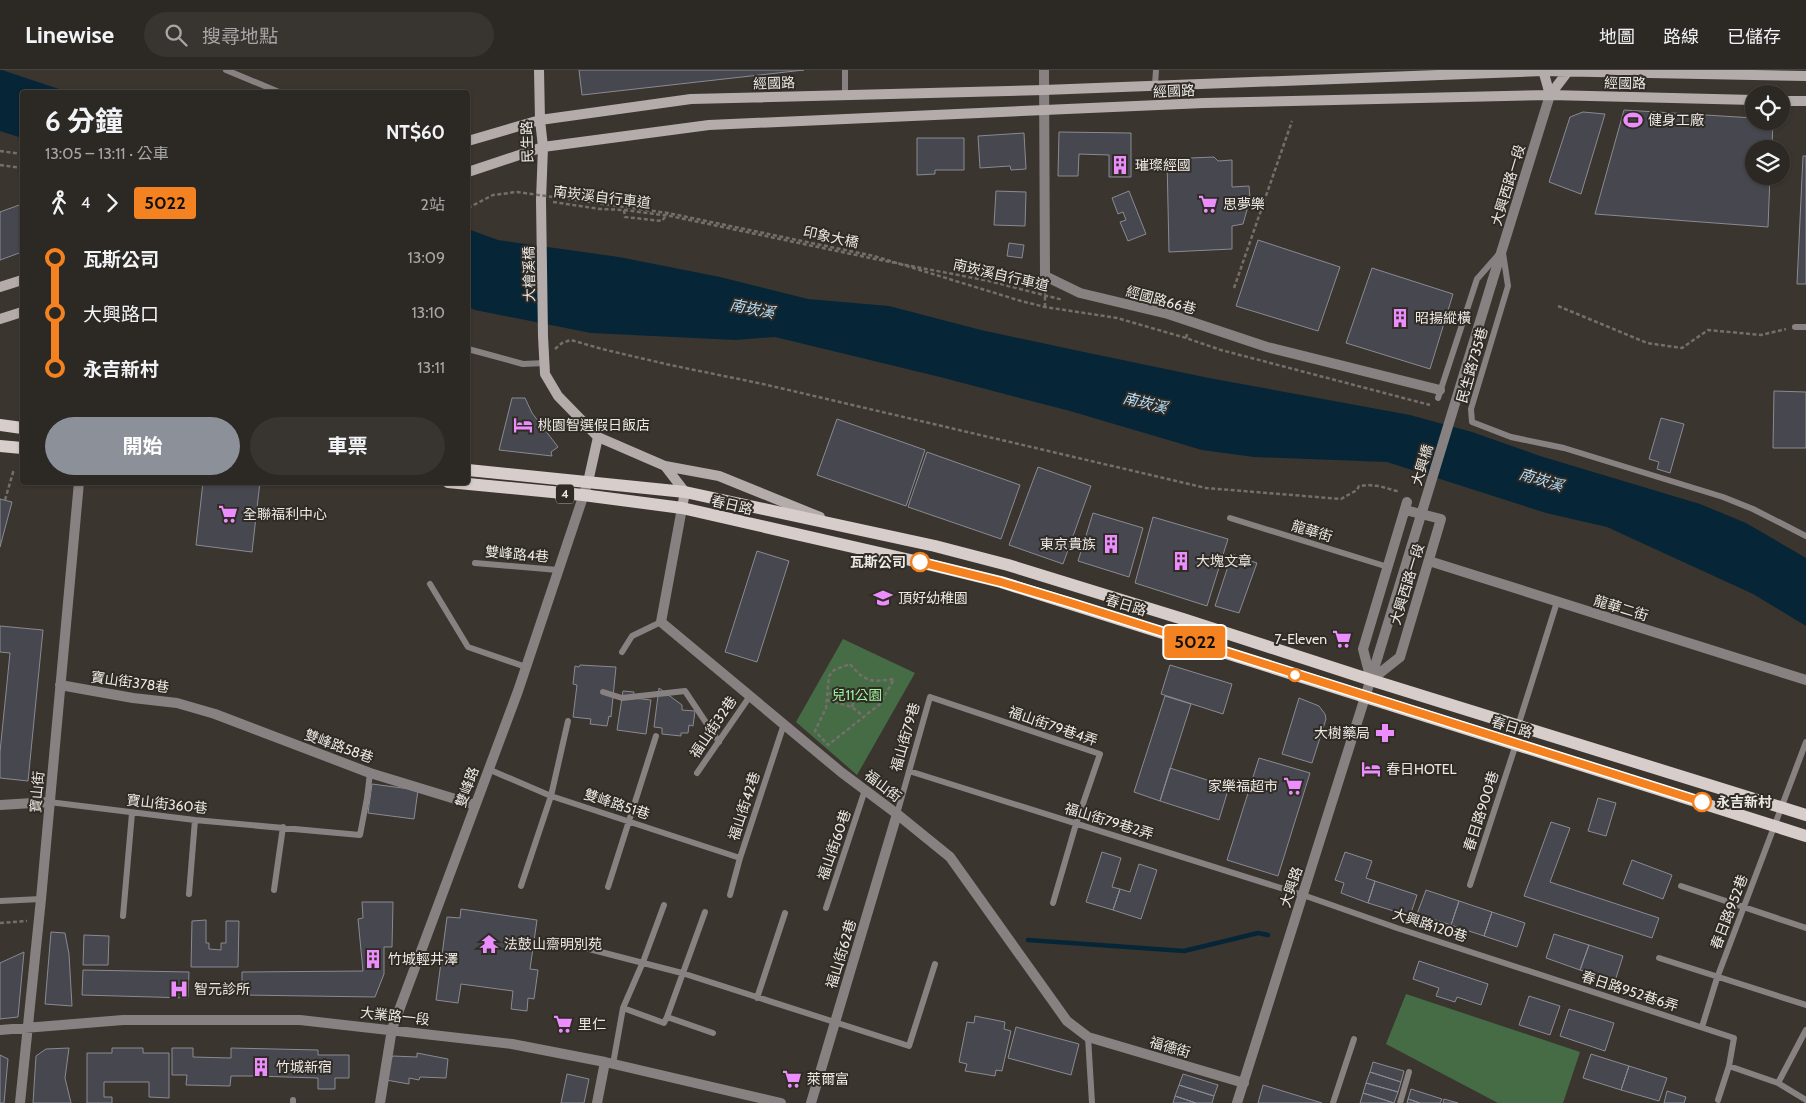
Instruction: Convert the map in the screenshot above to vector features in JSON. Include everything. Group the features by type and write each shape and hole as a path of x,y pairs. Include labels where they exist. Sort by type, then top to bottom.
{"main road":[{"path":"0,425 20,428"},
{"path":"0,446 20,448"},
{"name":"春日路","path":"470,470 685,492 935,546 1008,565 1183,619 1371,680 1806,815"},
{"name":"春日路","path":"470,484 583,495 682,508 1001,582 1806,836"}],"street":[{"name":"民生路","path":"538,70 543,147 542,212"},
{"path":"1044,70 1044,106"},
{"name":"經國路","path":"470,140 540,120 691,100 1044,90 1543,71 1806,76"},
{"path":"1543,71 1550,95"},
{"name":"大興西路一段","path":"1492,282 1550,95 1569,71"},
{"name":"經國路","path":"470,171 543,147 709,125 1044,106 1550,95 1745,100"},
{"path":"1790,101 1806,101"},
{"name":"經國路66巷","path":"1044,106 1045,276 1080,293 1168,314 1267,347 1439,394"},
{"name":"大檜溪橋","path":"542,212 543,336 545,360"},
{"path":"0,287 20,281"},
{"name":"大興橋","path":"1371,680 1492,282"},
{"path":"0,319 20,313"},
{"path":"545,360 545,374 558,396 598,437 665,466 719,476 844,527"},
{"path":"588,482 598,437"},
{"path":"661,622 685,492 665,466"},
{"name":"雙峰路","path":"380,1103 392,1030 526,667 588,482"},
{"name":"寶山街","path":"20,1103 41,899 79,485"},
{"name":"大興西路一段","path":"1406,506 1441,520 1429,561 1400,656 1371,680 1363,650 1406,506"},
{"name":"龍華二街","path":"1429,561 1806,680"},
{"name":"福山街","path":"661,622 784,724 950,857 1067,1021 1088,1037"},
{"name":"大興路","path":"1237,1103 1371,680"},
{"name":"寶山街378巷","path":"60,685 134,698 178,703 196,708"},
{"name":"雙峰路58巷","path":"196,708 370,773 475,805"},
{"path":"0,805 49,802"},
{"name":"福山街62巷","path":"811,1103 897,814"},
{"name":"大業路一段","path":"0,1030 123,1020 300,1020 512,1044 609,1063 781,1103"},
{"name":"福德街","path":"1088,1037 1244,1083"},
{"path":"597,1103 609,1063"}],"lane":[{"path":"226,70 274,90"},
{"path":"845,70 845,95"},
{"path":"1155,85 1156,70"},
{"name":"民生路735巷","path":"1439,394 1477,279 1503,249"},
{"name":"民生路735巷","path":"1503,249 1508,286 1471,409 1472,422 1511,437 1564,448 1724,497 1753,508 1806,536"},
{"path":"1795,327 1806,327"},
{"path":"470,350 523,364 545,360"},
{"name":"龍華街","path":"1230,518 1388,567"},
{"name":"雙峰路4巷","path":"475,563 558,570"},
{"path":"430,584 468,647 526,667"},
{"path":"1518,726 1557,602"},
{"path":"622,652 632,636 661,622"},
{"path":"603,692 622,698 685,691 719,742"},
{"name":"福山街32巷","path":"697,773 750,696"},
{"name":"福山街79巷","path":"897,814 930,697"},
{"name":"福山街79巷4弄","path":"930,697 1100,754 1076,824"},
{"path":"521,886 551,796 568,721"},
{"name":"福山街42巷","path":"730,896 740,858 784,724"},
{"path":"608,886 656,736"},
{"name":"春日路952巷","path":"1702,1027 1717,978 1806,742"},
{"name":"春日路900巷","path":"1470,885 1516,744"},
{"name":"雙峰路51巷","path":"488,769 551,796 740,858"},
{"name":"福山街79巷2弄","path":"909,771 1303,895"},
{"name":"寶山街360巷","path":"49,802 195,820 360,834 368,798 370,773"},
{"name":"福山街60巷","path":"826,908 866,790"},
{"path":"124,916 132,813"},
{"path":"189,894 195,820"},
{"path":"1053,903 1076,824"},
{"path":"274,890 283,827"},
{"path":"1681,886 1806,928"},
{"name":"大興路120巷","path":"1303,895 1550,978"},
{"path":"0,901 41,899"},
{"path":"609,1063 623,1008 643,962 664,905"},
{"path":"623,1008 664,1023 705,912"},
{"path":"757,998 785,913"},
{"path":"562,942 682,973 910,1046 935,964"},
{"path":"1659,958 1806,1005"},
{"name":"春日路952巷6弄","path":"1550,978 1734,1038 1729,1066"},
{"path":"667,1017 713,1033"},
{"path":"1778,1083 1806,1030"},
{"path":"1088,1037 1092,1103"},
{"path":"1334,1103 1354,1039"},
{"path":"1718,1100 1729,1066 1778,1083 1806,1100"},
{"path":"1400,1103 1409,1072"}],"path":[{"path":"1234,288 1292,121"},
{"path":"0,151 20,154"},
{"path":"0,165 20,168"},
{"name":"印象大橋","path":"470,207 493,196 517,192 668,214 874,256 1045,307 1118,318 1186,338"},
{"name":"南崁溪自行車道","path":"541,200 600,209 670,216 990,281 1044,296 1071,301"},
{"path":"624,210 625,217 662,220 668,214"},
{"path":"1044,296 1045,307"},
{"path":"1558,306 1647,343 1682,348 1708,330 1761,335 1795,327"},
{"path":"1187,332 1186,338 1221,350 1430,405 1435,403 1439,394"},
{"path":"545,360 562,343 571,340 602,350 763,384 1206,488 1341,499 1358,490 1359,486 1366,484 1401,493"},
{"path":"5,500 14,469"},
{"path":"850,664 858,674 873,682 894,679 880,704 828,745 815,731 826,708 829,694 830,676 834,670 850,664"},
{"path":"829,694 843,691"},
{"path":"828,700 852,707 863,716"},
{"path":"852,707 854,700"},
{"path":"0,923 28,921"}],"green space":[{"name":"兒11公園","path":"843,639 915,673 857,775 796,722"},
{"path":"1406,994 1580,1052 1563,1103 1498,1103 1386,1044"}],"water":[{"path":"0,70 62,90 20,90 20,137 0,131"},
{"name":"南崁溪","path":"470,230 498,240 619,257 720,277 808,299 889,306 981,330 1209,378 1410,415 1472,432 1540,456 1700,504 1746,523 1806,558 1806,626 1753,594 1607,527 1546,513 1387,462 1254,457 1202,450 1070,411 775,337 735,340 591,333 470,308"}],"building":[{"path":"579,70 804,70 582,95"},
{"path":"1624,110 1745,117 1745,130 1773,130 1772,140 1745,140 1745,185 1770,185 1768,227 1595,214"},
{"path":"1583,112 1605,114 1581,194 1549,182 1570,117"},
{"name":"璀璨經國","path":"1059,132 1131,133 1131,177 1109,177 1109,155 1079,154 1078,176 1058,176"},
{"path":"1024,133 1026,169 1011,170 1010,166 980,168 978,136"},
{"path":"917,138 964,138 964,170 935,170 935,174 917,175"},
{"path":"1803,156 1806,156 1806,284 1797,284"},
{"name":"思夢樂","path":"1214,157 1218,161 1232,160 1232,187 1249,186 1250,199 1246,199 1247,210 1243,224 1232,226 1232,249 1169,252 1167,159"},
{"path":"996,191 1026,192 1025,226 994,225"},
{"name":"璀璨經國","path":"1129,191 1146,234 1128,241 1120,222 1126,220 1123,212 1118,214 1112,198"},
{"path":"20,205 20,253 0,260 0,212"},
{"path":"1258,240 1340,267 1318,331 1236,306"},
{"path":"1009,243 1024,245 1022,258 1007,256"},
{"name":"昭揚縱橫","path":"1372,268 1453,294 1430,369 1346,343"},
{"path":"1774,391 1806,392 1806,448 1773,448"},
{"name":"桃園智選假日飯店","path":"512,398 525,398 532,413 558,447 551,452 552,456 499,450"},
{"path":"1661,418 1684,424 1670,473 1657,469 1659,462 1649,459"},
{"path":"837,419 925,450 906,506 817,475"},
{"path":"927,452 1020,485 1001,539 908,507"},
{"path":"1038,467 1091,486 1063,564 1009,545"},
{"name":"全聯福利中心","path":"203,485 260,485 252,552 196,545"},
{"path":"0,499 12,502 0,547"},
{"name":"東京貴族","path":"1093,513 1143,528 1129,577 1078,561"},
{"name":"大塊文章","path":"1153,517 1228,539 1207,606 1135,583"},
{"path":"757,551 789,561 757,662 725,652"},
{"path":"1232,554 1257,563 1239,613 1215,606"},
{"path":"0,626 43,630 28,781 0,778 0,752 10,653 0,652"},
{"path":"580,665 616,667 611,717 609,716 607,726 590,724 591,719 573,717 577,685 573,684 575,666 579,667"},
{"path":"1170,665 1232,684 1223,714 1161,694"},
{"path":"659,688 682,705 682,710 695,711 693,726 689,725 688,733 681,733 681,736 662,734 662,728 654,727"},
{"path":"623,691 634,692 633,698 651,700 646,734 617,730"},
{"path":"1165,696 1191,704 1160,801 1134,792"},
{"path":"1299,698 1319,706 1326,719 1312,763 1282,754"},
{"path":"1259,758 1310,773 1278,876 1227,860"},
{"path":"1170,768 1229,787 1219,820 1160,801"},
{"path":"372,784 418,790 414,819 368,813"},
{"path":"1598,798 1616,803 1606,836 1588,831"},
{"path":"1551,822 1570,828 1550,882 1659,918 1652,938 1524,896"},
{"path":"1102,852 1121,858 1112,887 1120,889 1113,910 1086,902"},
{"path":"1345,852 1372,861 1366,878 1375,881 1368,903 1341,893 1344,883 1335,880"},
{"path":"1632,860 1672,875 1663,899 1623,884"},
{"path":"1139,864 1157,870 1141,919 1113,910 1120,889 1130,892"},
{"path":"1375,881 1417,895 1410,916 1368,903"},
{"path":"1426,890 1459,901 1451,925 1417,914"},
{"path":"1459,901 1492,912 1484,936 1451,925"},
{"name":"竹城輕井澤","path":"362,902 393,902 392,947 384,947 384,974 375,997 242,995 242,972 363,971 358,919 363,918"},
{"name":"法鼓山齋明別苑","path":"461,909 537,920 530,969 538,970 534,999 528,998 527,1011 511,1009 513,991 461,984 458,1003 436,1000 447,917 460,918"},
{"path":"1492,912 1525,923 1517,947 1484,936"},
{"path":"206,920 206,943 209,943 209,949 221,950 221,943 226,943 226,921 239,921 238,967 191,967 192,921"},
{"path":"51,932 65,933 69,954 72,1006 45,1004"},
{"path":"1554,934 1589,945 1580,970 1546,958"},
{"path":"84,935 109,936 108,965 83,965"},
{"path":"1589,945 1623,956 1615,981 1580,970"},
{"path":"24,952 18,1017 0,1019 0,963"},
{"path":"1419,961 1488,984 1481,1005 1457,997 1455,1002 1436,996 1439,988 1413,979"},
{"path":"83,970 189,972 188,998 82,995"},
{"path":"1529,996 1560,1006 1550,1035 1519,1025"},
{"path":"1569,1009 1614,1023 1605,1051 1560,1036"},
{"path":"975,1016 1005,1022 1004,1029 1011,1031 1002,1071 996,1070 995,1076 965,1071 967,1064 959,1062 967,1022 974,1023"},
{"path":"1016,1027 1079,1044 1071,1075 1008,1058"},
{"path":"69,1048 65,1078 71,1103 33,1103 36,1056 46,1049"},
{"path":"112,1048 143,1048 143,1053 169,1053 169,1098 149,1097 149,1082 104,1082 104,1097 112,1097 112,1103 87,1103 87,1053 112,1053"},
{"name":"竹城新宿","path":"172,1048 193,1048 193,1057 231,1058 231,1048 318,1050 318,1055 349,1055 349,1078 335,1078 335,1089 318,1089 318,1078 256,1076 231,1076 230,1086 186,1085 187,1075 172,1075"},
{"path":"417,1053 448,1059 446,1078 420,1077 419,1080 409,1078 409,1084 386,1080 390,1059 393,1056 417,1057"},
{"path":"1591,1054 1629,1066 1621,1090 1583,1078"},
{"path":"0,1055 8,1059 4,1103 0,1103"},
{"path":"1373,1062 1404,1071 1401,1082 1370,1072"},
{"path":"1629,1066 1667,1078 1659,1101 1621,1090"},
{"path":"1370,1072 1401,1082 1398,1092 1366,1083"},
{"path":"567,1074 589,1079 584,1103 561,1103"},
{"path":"1183,1074 1218,1085 1214,1096 1179,1085"},
{"path":"1366,1083 1398,1092 1394,1103 1363,1093"},
{"path":"1179,1085 1214,1096 1212,1103 1196,1103 1175,1096"},
{"path":"1263,1085 1322,1103 1258,1103"},
{"path":"1411,1089 1442,1099 1440,1103 1420,1103 1408,1099"},
{"path":"1667,1091 1686,1097 1684,1103 1664,1103"},
{"path":"1363,1093 1394,1103 1360,1103"},
{"path":"1175,1096 1196,1103 1173,1103"},
{"path":"1408,1099 1420,1103 1407,1103"},
{"path":"1444,1099 1458,1103 1443,1103"}],"waterway":[{"path":"1028,940 1184,951 1258,933 1268,935"}],"bus line":[{"name":"5022","path":"920,562 1001,582 1071,603 1702,802"}],"place":[{"name":"健身工廠","path":"1633,120"},
{"name":"璀璨經國","path":"1120,165"},
{"name":"思夢樂","path":"1208,204"},
{"name":"昭揚縱橫","path":"1400,318"},
{"name":"桃園智選假日飯店","path":"523,425"},
{"name":"全聯福利中心","path":"228,514"},
{"name":"東京貴族","path":"1111,544"},
{"name":"大塊文章","path":"1181,561"},
{"name":"瓦斯公司","path":"920,562"},
{"name":"頂好幼稚園","path":"883,598"},
{"name":"7-Eleven","path":"1342,639"},
{"name":"大樹藥局","path":"1385,733"},
{"name":"春日HOTEL","path":"1371,769"},
{"name":"家樂福超市","path":"1293,786"},
{"name":"永吉新村","path":"1702,802"},
{"name":"法鼓山齋明別苑","path":"489,944"},
{"name":"竹城輕井澤","path":"373,959"},
{"name":"智元診所","path":"179,989"},
{"name":"里仁","path":"563,1024"},
{"name":"竹城新宿","path":"261,1067"},
{"name":"萊爾富","path":"792,1079"}]}
